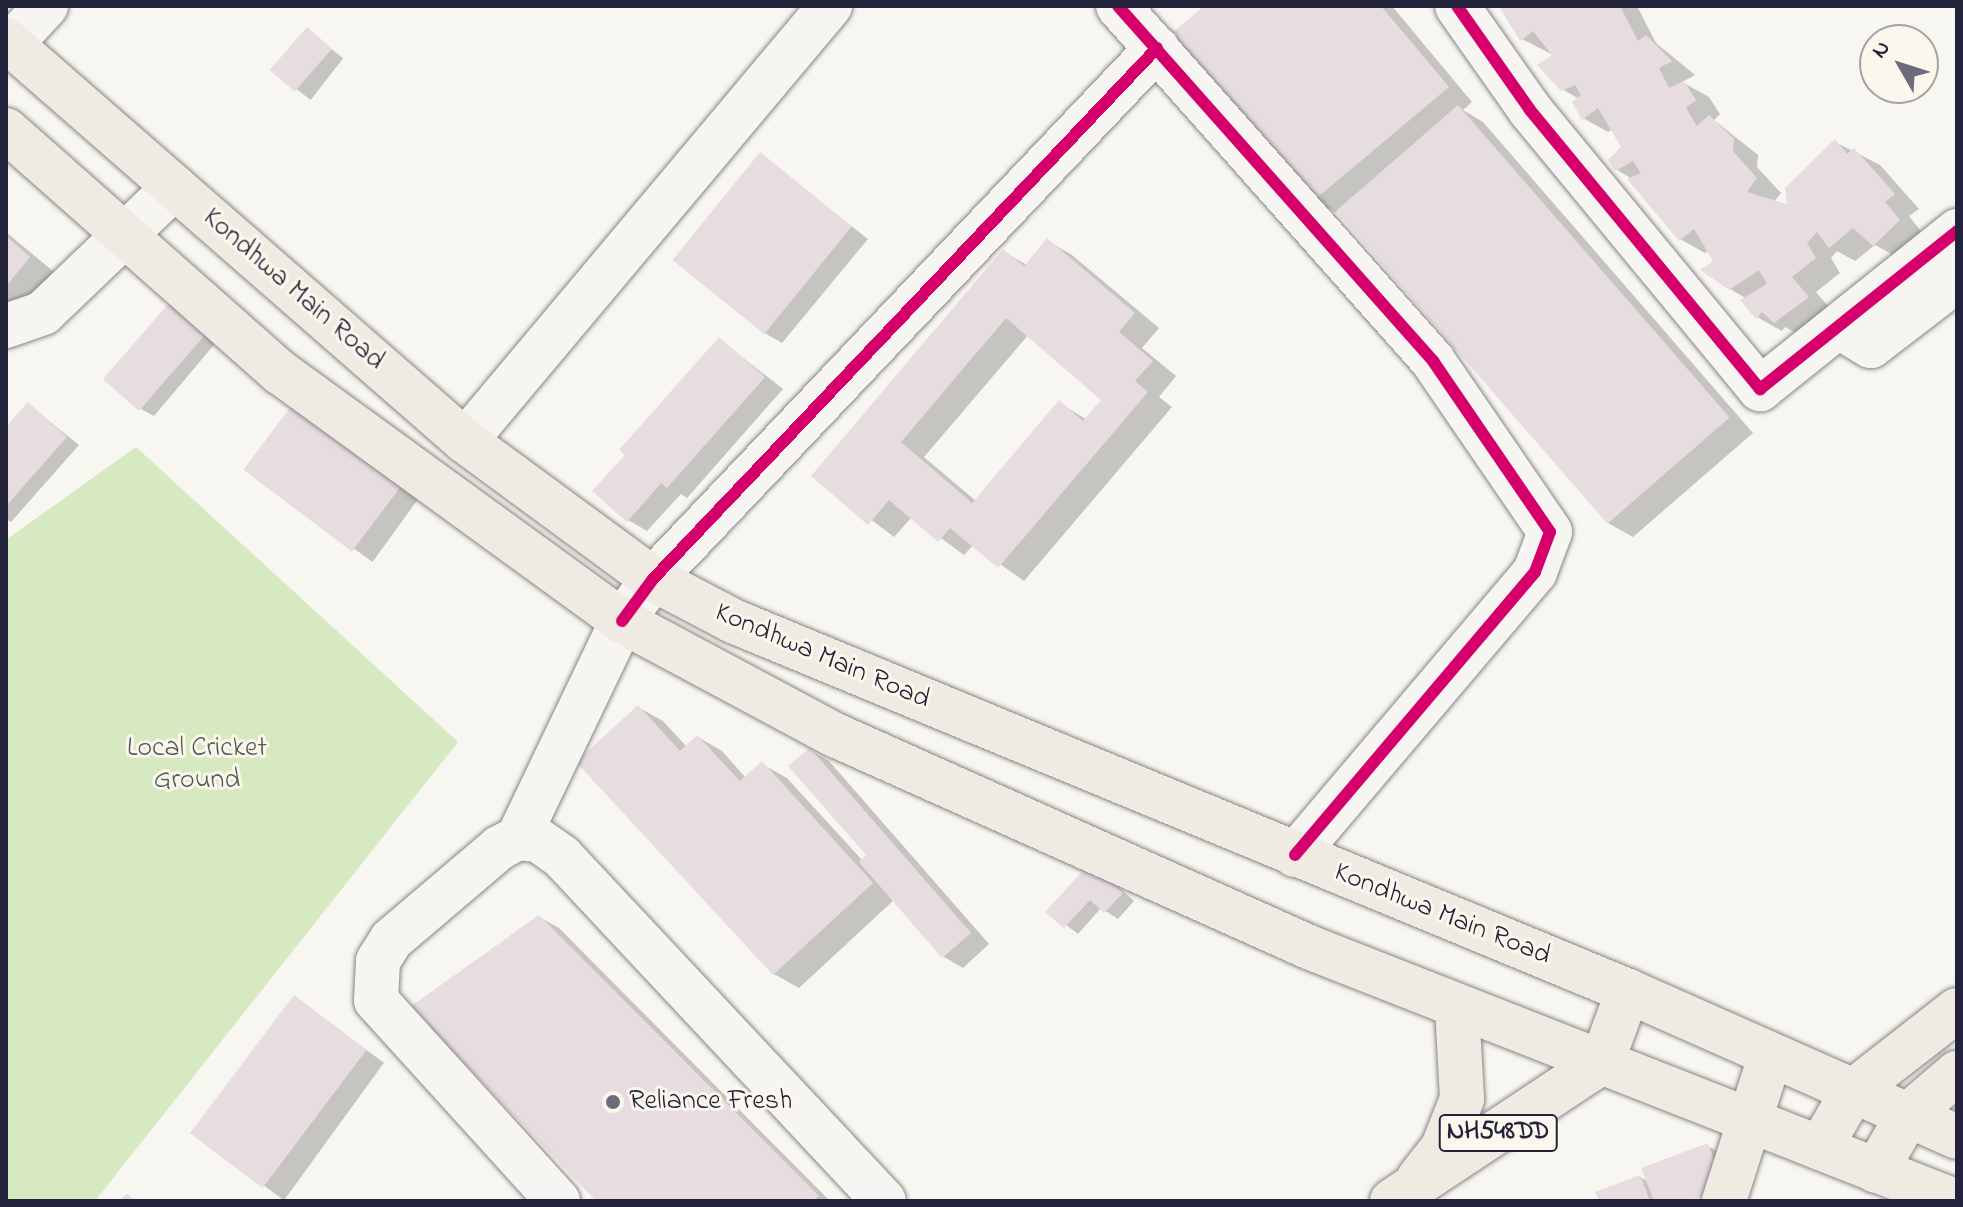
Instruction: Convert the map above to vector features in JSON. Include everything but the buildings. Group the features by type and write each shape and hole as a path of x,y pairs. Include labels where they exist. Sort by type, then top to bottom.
{"main road":[{"name":"Kondhwa Main Road","path":"9,42 465,441 653,579 733,621 1628,991 1770,1057 1957,1137"},
{"name":"Kondhwa Main Road","path":"6,130 281,373 622,621 835,735 1311,948 1876,1171 1953,1197"},
{"path":"1602,1062 1628,991"},
{"path":"1400,1197 1443,1147 1462,1099 1457,1006"},
{"path":"1820,1148 1853,1091 1957,1010"},
{"path":"1724,1201 1746,1119 1770,1057"},
{"name":"NH548DD","path":"1400,1197 1602,1062"},
{"path":"1876,1171 1908,1115 1957,1073"}],"street":[{"path":"9,42 46,6"},
{"path":"465,441 830,6"},
{"path":"1118,6 1433,361 1550,532 1535,572 1295,855"},
{"path":"1457,6 1530,110 1760,389 1957,231"},
{"path":"518,838 622,621 653,579 1157,48"},
{"path":"6,326 43,313 175,187"},
{"path":"1839,327 1871,346 1957,280"},
{"path":"558,1201 376,1000 378,961 391,940 499,848 518,838 538,840 562,857 875,1198"}],"green space":[{"name":"Local Cricket Ground","path":"136,447 458,742 95,1201 6,1201 6,540"}],"cycle path":[{"path":"1118,6 1433,361 1550,532 1535,572 1295,855"},
{"path":"1457,6 1530,110 1760,389 1957,231"},
{"path":"622,621 653,579 1157,48"}],"place":[{"name":"Reliance Fresh","path":"613,1102"}]}
